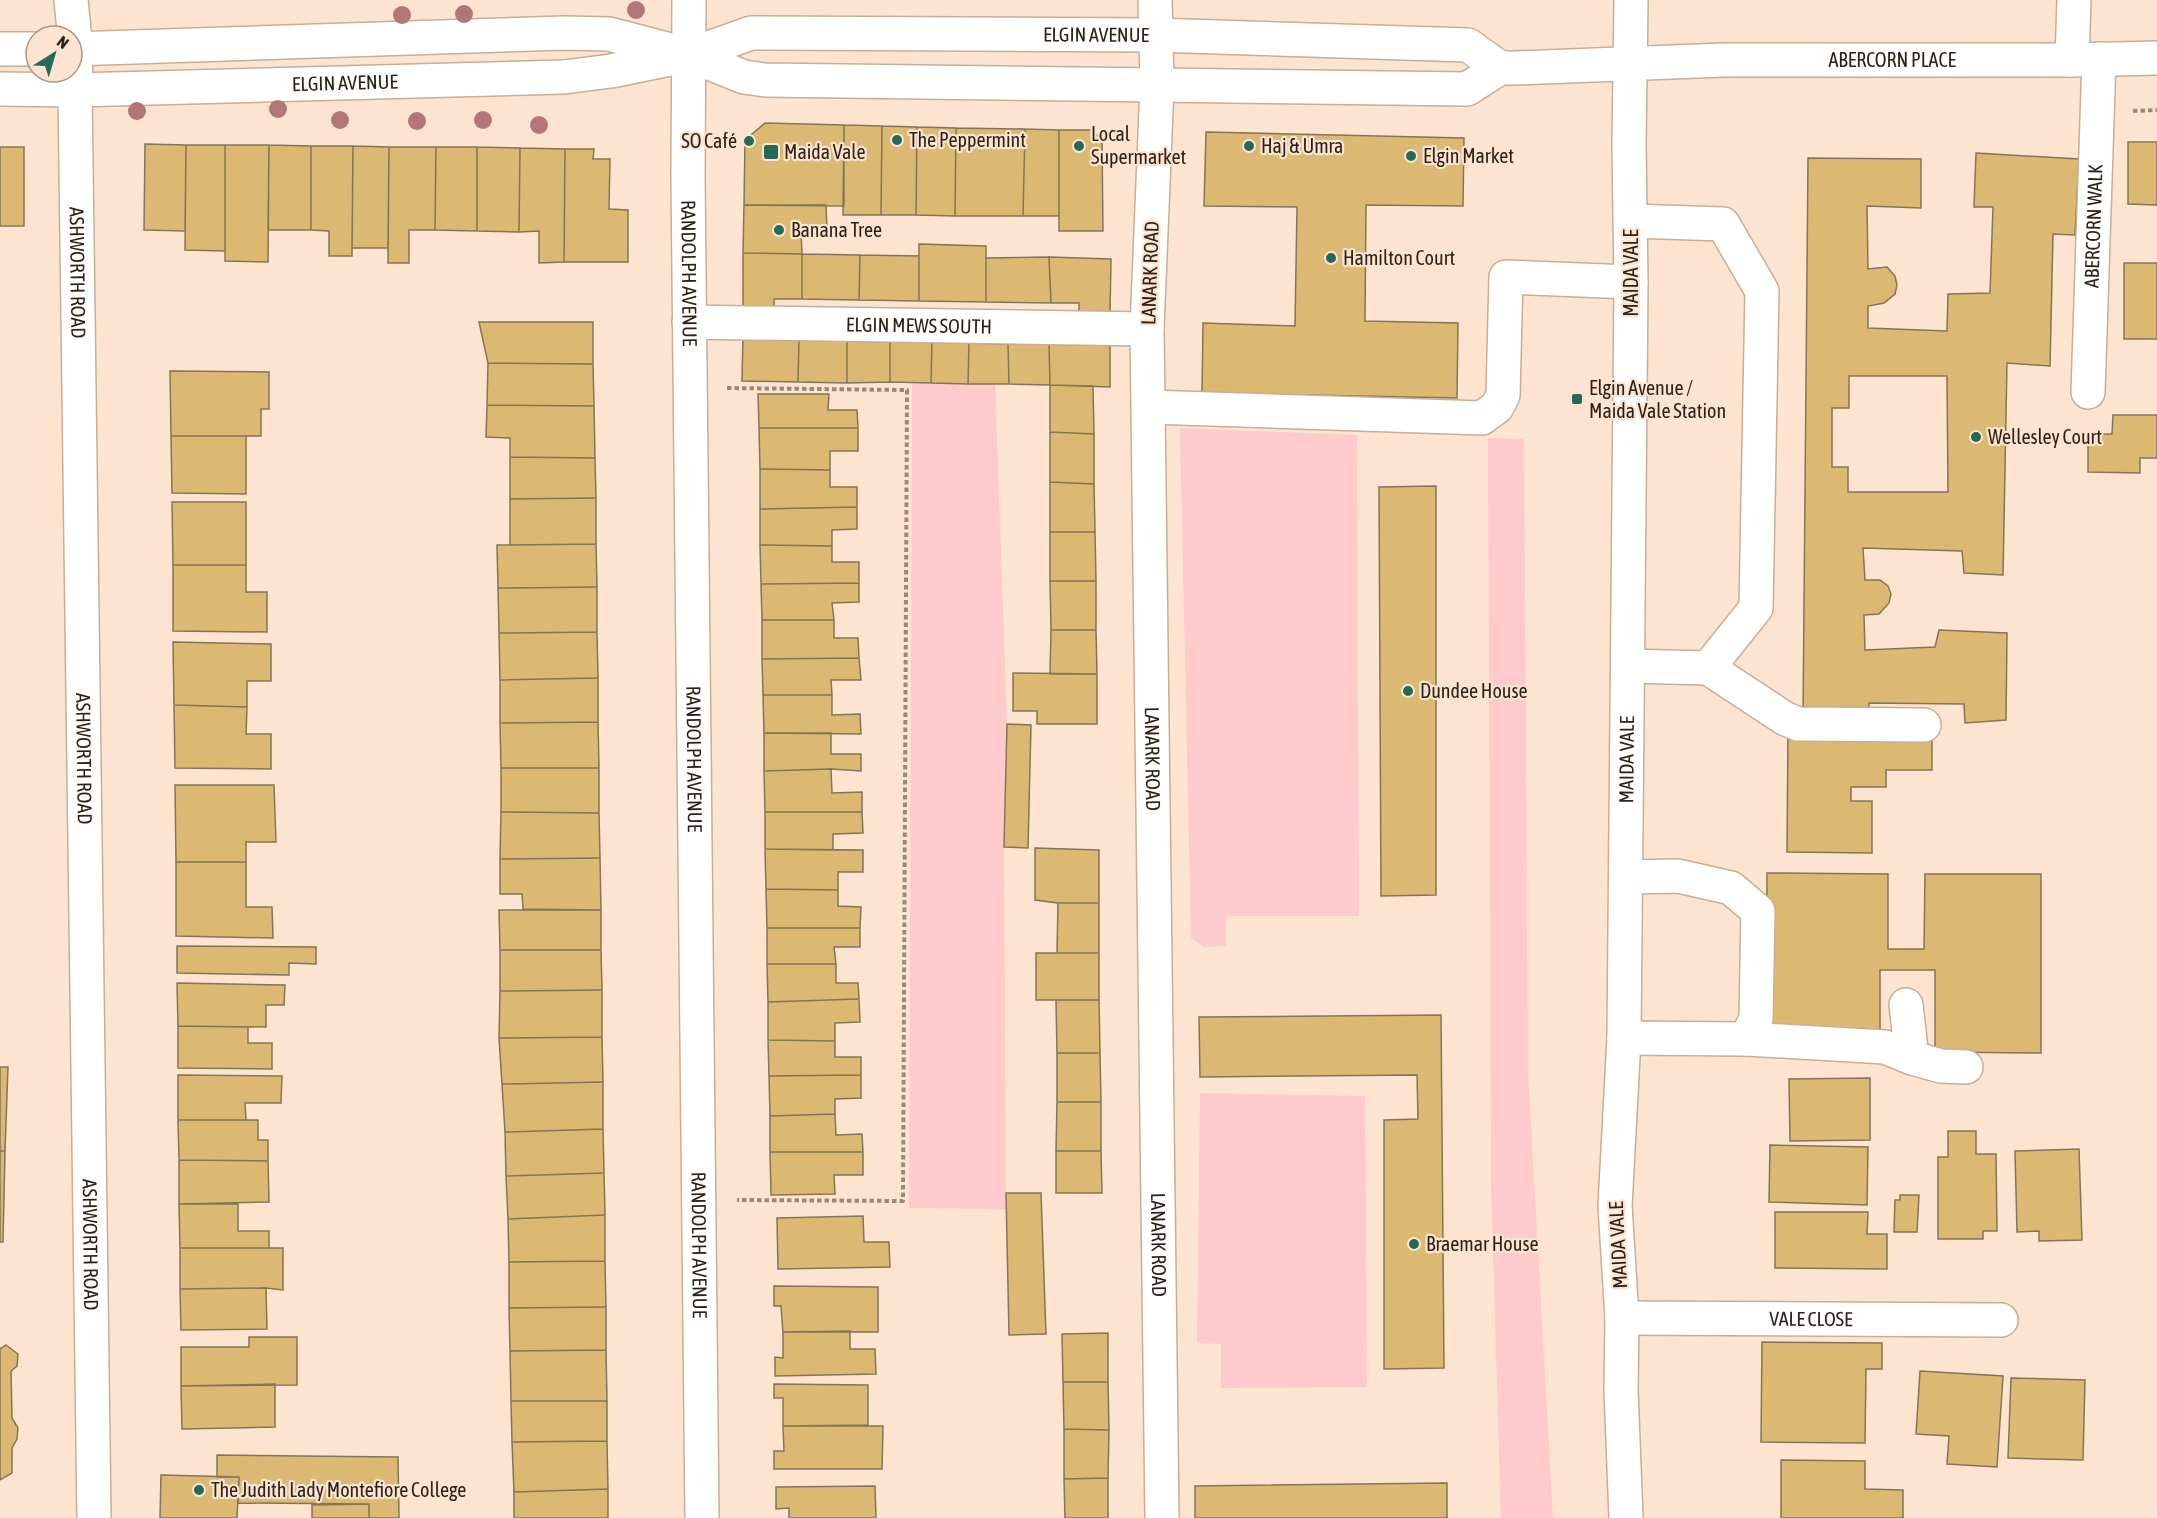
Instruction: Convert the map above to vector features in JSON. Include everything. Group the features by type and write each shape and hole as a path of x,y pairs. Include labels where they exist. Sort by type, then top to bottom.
{"street":[{"name":"ASHWORTH ROAD","path":"71,0 72,24"},
{"name":"RANDOLPH AVENUE","path":"689,0 689,322 702,1518"},
{"name":"LANARK ROAD","path":"1155,0 1157,85 1148,329 1162,1518"},
{"name":"MAIDA VALE","path":"1626,1518 1621,1390 1622,1318 1615,1206 1624,1038 1632,221 1629,144 1631,0"},
{"name":"ABERCORN WALK","path":"2074,0 2085,60 2088,392"},
{"path":"84,50 564,33 609,34 689,55 744,77 765,80 1157,85 1467,88 1500,69 1630,65"},
{"name":"ELGIN AVENUE","path":"0,89 75,90 541,78 610,71 689,55 751,33 1155,35 1468,45 1500,69"},
{"path":"0,49 24,49"},
{"name":"ABERCORN PLACE","path":"1630,65 1723,60 2157,58"},
{"name":"ASHWORTH ROAD","path":"75,84 94,1518"},
{"path":"1632,221 1724,224 1762,291 1756,608 1708,668"},
{"path":"1149,407 1482,418 1497,407 1503,395 1506,277 1631,282"},
{"name":"ELGIN MEWS SOUTH","path":"689,322 1148,329"},
{"path":"1628,666 1708,668 1784,718 1798,724 1924,725"},
{"path":"1626,877 1678,876 1731,888 1758,911 1756,1019 1746,1039"},
{"path":"1906,1005 1912,1058"},
{"path":"1624,1038 1746,1039 1885,1047 1941,1066 1966,1067"},
{"name":"VALE CLOSE","path":"1622,1318 2001,1320"}],"path":[{"path":"690,387 907,390 903,1201 700,1199"}],"shaded area":[{"path":"912,383 995,384 1007,724 1004,847 1006,1209 909,1208"},
{"path":"1180,428 1357,435 1359,916 1226,916 1226,946 1204,947 1191,938"},
{"path":"1488,438 1524,439 1528,1073 1553,1518 1501,1518 1491,1185"},
{"path":"1200,1093 1365,1096 1367,1387 1221,1388 1221,1344 1197,1343"}],"building":[{"name":"Maida Vale","path":"765,123 844,125 844,206 744,205 745,140"},
{"path":"844,125 882,126 881,215 843,215"},
{"path":"882,126 917,127 916,215 881,215"},
{"path":"917,127 956,128 955,216 916,215"},
{"path":"956,128 1025,129 1023,216 955,216"},
{"path":"1025,129 1059,130 1059,216 1023,216"},
{"path":"1059,130 1093,130 1102,141 1103,231 1059,231"},
{"name":"Hamilton Court","path":"1206,132 1464,138 1463,206 1366,205 1365,321 1458,323 1457,398 1202,393 1203,323 1295,326 1297,207 1204,206"},
{"path":"2128,142 2157,142 2157,205 2128,204"},
{"path":"145,144 186,145 185,231 144,230"},
{"path":"186,145 225,145 225,251 185,250"},
{"path":"225,145 269,145 268,262 225,261"},
{"path":"269,145 311,146 311,230 268,230"},
{"path":"311,146 353,146 352,256 329,256 329,231 311,230"},
{"path":"353,146 389,147 388,248 352,248"},
{"path":"0,147 24,147 24,226 0,226"},
{"path":"389,147 436,147 435,230 409,230 409,263 388,263"},
{"path":"436,147 477,147 477,231 435,230"},
{"path":"477,147 520,148 519,232 477,231"},
{"path":"520,148 565,149 564,262 539,263 539,231 519,232"},
{"path":"565,149 594,149 593,159 610,159 609,209 628,210 628,262 564,262"},
{"name":"Wellesley Court","path":"1976,153 2079,159 2075,235 2053,234 2050,366 2007,363 2003,575 1964,573 1962,551 1863,548 1865,580 1880,580 1888,586 1891,594 1889,603 1879,614 1864,615 1865,650 1935,647 1939,630 2007,633 2006,720 1965,723 1964,704 1869,703 1869,716 1803,718 1808,158 1921,159 1921,208 1867,206 1868,269 1887,267 1895,276 1897,285 1895,294 1884,303 1868,306 1868,328 1947,331 1948,294 1990,293 1993,207 1974,207","holes":["1849,376 1947,376 1948,492 1848,492 1848,467 1832,467 1832,408 1849,408"]},
{"name":"Banana Tree","path":"744,205 826,205 827,229 801,230 802,254 743,253"},
{"path":"919,244 986,246 986,302 919,301"},
{"path":"743,253 802,254 802,299 774,299 774,310 743,310"},
{"path":"802,254 860,255 859,300 802,299"},
{"path":"860,255 919,256 919,301 859,300"},
{"path":"1049,257 1111,259 1110,313 1079,313 1079,303 1051,303"},
{"path":"1049,257 1051,303 986,302 986,258"},
{"path":"2124,263 2157,263 2157,339 2124,339"},
{"path":"479,322 593,322 593,364 488,363"},
{"path":"743,334 783,334 783,340 799,340 798,382 742,381"},
{"path":"1079,337 1110,337 1110,387 1050,385 1049,344 1079,345"},
{"path":"799,340 847,341 847,383 798,382"},
{"path":"847,341 890,342 890,382 847,383"},
{"path":"890,342 932,342 931,383 890,382"},
{"path":"932,342 969,343 968,384 931,383"},
{"path":"969,343 1008,344 1009,384 968,384"},
{"path":"1008,344 1049,344 1050,385 1009,384"},
{"path":"488,363 593,364 594,406 487,405"},
{"path":"170,371 269,372 269,409 261,409 261,436 171,436"},
{"path":"1050,385 1093,386 1094,434 1050,432"},
{"path":"758,394 829,394 828,410 857,410 858,428 759,428"},
{"path":"487,405 594,406 595,458 510,457 510,438 486,437"},
{"path":"2113,415 2157,415 2157,458 2140,458 2140,473 2088,472 2088,434 2112,434"},
{"path":"759,428 858,428 858,451 830,451 830,470 760,469"},
{"path":"1050,432 1094,434 1094,484 1050,482"},
{"path":"171,436 246,436 246,494 172,493"},
{"path":"510,457 595,458 596,498 510,499"},
{"path":"760,469 830,470 830,487 857,487 857,507 760,509"},
{"path":"1050,482 1094,484 1095,532 1050,532"},
{"name":"Dundee House","path":"1436,486 1436,895 1381,896 1379,487"},
{"path":"596,498 596,544 510,545 510,499"},
{"path":"172,502 246,502 246,565 173,565"},
{"path":"857,507 857,529 832,530 832,546 760,545 760,509"},
{"path":"1050,532 1095,532 1096,581 1050,581"},
{"path":"596,544 597,587 498,588 497,545"},
{"path":"760,545 832,546 832,562 859,562 859,583 761,584"},
{"path":"173,565 246,565 246,592 267,592 267,632 173,631"},
{"path":"1050,581 1096,581 1096,630 1051,630"},
{"path":"859,583 859,602 832,603 834,620 762,620 761,584"},
{"path":"597,587 597,632 499,633 498,588"},
{"path":"762,620 834,620 834,638 858,638 859,658 762,659"},
{"path":"1051,630 1096,630 1097,674 1050,674"},
{"path":"597,632 598,678 500,680 499,633"},
{"path":"173,642 271,644 271,681 247,681 247,707 174,705"},
{"path":"859,658 861,680 831,680 832,695 763,695 762,659"},
{"path":"1013,673 1097,674 1097,724 1037,724 1037,711 1013,711"},
{"path":"598,678 598,722 500,723 500,680"},
{"path":"763,695 832,695 832,715 860,714 861,734 764,733"},
{"path":"174,705 247,707 246,734 271,734 271,769 175,768"},
{"path":"598,722 599,768 501,768 500,723"},
{"path":"1007,724 1031,725 1028,848 1004,847"},
{"path":"1788,731 1866,739 1932,739 1932,770 1886,770 1886,787 1851,787 1851,801 1872,801 1872,853 1787,852"},
{"path":"764,733 831,733 831,754 861,754 861,771 831,769 764,771"},
{"path":"501,768 599,768 599,813 501,812"},
{"path":"831,769 832,793 862,792 862,812 765,812 764,771"},
{"path":"175,785 274,785 276,842 246,842 246,862 176,862"},
{"path":"501,812 599,813 600,858 500,859"},
{"path":"765,812 862,812 863,833 833,834 833,850 765,849"},
{"path":"1035,848 1099,850 1099,903 1058,903 1035,900"},
{"path":"765,849 863,850 863,872 838,872 838,890 766,889"},
{"path":"600,858 601,910 523,909 522,894 500,894 500,859"},
{"path":"176,862 246,862 246,907 272,907 273,938 176,936"},
{"path":"1767,873 1888,874 1888,949 1924,949 1925,874 2041,874 2041,1053 1935,1052 1935,970 1880,970 1880,1033 1766,1032"},
{"path":"766,889 838,890 838,906 861,907 860,928 767,928"},
{"path":"1058,903 1099,903 1099,953 1057,953"},
{"path":"499,910 601,910 601,950 500,950"},
{"path":"767,928 860,928 860,947 834,947 836,964 767,964"},
{"path":"177,946 316,947 316,964 289,963 289,975 177,973"},
{"path":"500,950 601,950 602,990 500,991"},
{"path":"1036,953 1099,953 1099,1000 1036,1000"},
{"path":"767,964 836,964 836,983 858,983 859,999 768,1002"},
{"path":"177,983 285,985 284,1005 266,1005 266,1027 178,1026"},
{"path":"602,990 602,1037 499,1038 500,991"},
{"path":"859,999 860,1022 835,1023 835,1041 768,1040 768,1002"},
{"path":"1056,1000 1099,1000 1100,1053 1057,1053"},
{"name":"Braemar House","path":"1441,1015 1444,1368 1384,1369 1384,1120 1418,1119 1417,1075 1200,1077 1199,1017"},
{"path":"178,1026 248,1027 248,1043 272,1043 272,1069 178,1068"},
{"path":"602,1037 603,1082 502,1084 499,1038"},
{"path":"768,1040 835,1041 835,1057 861,1057 861,1075 769,1076"},
{"path":"1057,1053 1100,1053 1101,1102 1057,1102"},
{"path":"0,1067 8,1067 5,1151 0,1151"},
{"path":"178,1075 282,1076 281,1103 245,1103 246,1120 178,1120"},
{"path":"861,1075 861,1098 835,1099 835,1114 770,1116 769,1076"},
{"path":"1870,1078 1870,1140 1790,1141 1789,1079"},
{"path":"603,1082 603,1129 505,1132 502,1084"},
{"path":"1057,1102 1101,1102 1101,1151 1056,1151"},
{"path":"835,1114 836,1135 862,1134 863,1152 770,1152 770,1116"},
{"path":"178,1120 258,1120 258,1140 268,1140 268,1161 179,1160"},
{"path":"603,1129 604,1173 506,1176 505,1132"},
{"path":"1948,1131 1976,1131 1976,1154 1996,1154 1997,1231 1983,1231 1983,1239 1938,1239 1938,1157 1948,1157"},
{"path":"1770,1145 1868,1147 1867,1205 1769,1202"},
{"path":"2079,1149 2082,1240 2039,1241 2039,1231 2017,1232 2015,1151"},
{"path":"0,1151 5,1151 3,1242 0,1242"},
{"path":"1056,1151 1101,1151 1102,1193 1056,1193"},
{"path":"770,1152 863,1152 863,1175 834,1175 835,1194 771,1195"},
{"path":"179,1160 268,1161 269,1202 179,1204"},
{"path":"604,1173 605,1215 508,1219 506,1176"},
{"path":"1006,1193 1041,1193 1046,1334 1009,1335"},
{"path":"1900,1195 1919,1195 1917,1232 1894,1232 1895,1200 1900,1200"},
{"path":"179,1204 238,1204 238,1231 269,1231 269,1248 180,1248"},
{"path":"1775,1212 1868,1212 1867,1234 1887,1234 1887,1269 1775,1268"},
{"path":"605,1215 605,1261 509,1262 508,1219"},
{"path":"863,1216 864,1242 889,1242 890,1267 778,1269 777,1218"},
{"path":"180,1248 283,1248 283,1290 266,1288 180,1289"},
{"path":"605,1261 606,1307 509,1308 509,1262"},
{"path":"774,1286 878,1287 878,1332 783,1332 781,1306 774,1306"},
{"path":"266,1288 267,1329 181,1330 180,1289"},
{"path":"606,1307 606,1350 510,1351 509,1308"},
{"path":"850,1331 850,1349 875,1349 876,1374 775,1376 775,1357 783,1358 783,1332"},
{"path":"1108,1333 1108,1382 1063,1382 1062,1334"},
{"path":"249,1337 297,1337 297,1385 181,1386 181,1347 249,1347"},
{"path":"1762,1342 1882,1343 1882,1369 1866,1369 1865,1443 1761,1442"},
{"path":"6,1345 18,1354 17,1366 11,1371 12,1418 18,1428 17,1439 12,1448 12,1473 0,1480 0,1349"},
{"path":"606,1350 607,1401 511,1401 510,1351"},
{"path":"1920,1371 2003,1376 1997,1467 1947,1464 1949,1436 1916,1434"},
{"path":"2011,1378 2085,1380 2083,1460 2008,1458"},
{"path":"1063,1382 1108,1382 1109,1430 1064,1429"},
{"path":"275,1384 275,1427 182,1429 181,1386"},
{"path":"774,1384 868,1385 868,1425 783,1426 783,1398 774,1398"},
{"path":"511,1401 607,1401 607,1441 512,1442"},
{"path":"783,1426 883,1426 882,1469 774,1469 774,1451 784,1451"},
{"path":"1064,1429 1109,1430 1108,1478 1064,1479"},
{"path":"607,1441 608,1489 514,1492 512,1442"},
{"path":"217,1455 398,1457 399,1518 369,1518 369,1504 238,1503 239,1477 217,1477"},
{"path":"1781,1460 1865,1461 1865,1489 1903,1490 1903,1518 1781,1518"},
{"name":"The Judith Lady Montefiore College","path":"161,1475 239,1477 237,1518 160,1518"},
{"path":"1108,1478 1108,1518 1065,1518 1064,1479"},
{"path":"1447,1483 1447,1518 1195,1518 1195,1486"},
{"path":"875,1486 876,1518 789,1518 789,1508 776,1509 776,1487"},
{"path":"608,1489 608,1518 514,1518 514,1492"},
{"path":"369,1504 369,1518 312,1518 312,1505"}],"place":[{"name":"The Peppermint","path":"897,140"},
{"name":"SO Café","path":"749,141"},
{"name":"Local Supermarket","path":"1079,146"},
{"name":"Haj & Umra","path":"1249,146"},
{"name":"Maida Vale","path":"771,152"},
{"name":"Elgin Market","path":"1411,156"},
{"name":"Banana Tree","path":"779,230"},
{"name":"Hamilton Court","path":"1331,258"},
{"name":"Elgin Avenue / Maida Vale Station","path":"1577,399"},
{"name":"Wellesley Court","path":"1976,437"},
{"name":"Dundee House","path":"1408,691"},
{"name":"Braemar House","path":"1414,1244"},
{"name":"The Judith Lady Montefiore College","path":"199,1490"}]}
